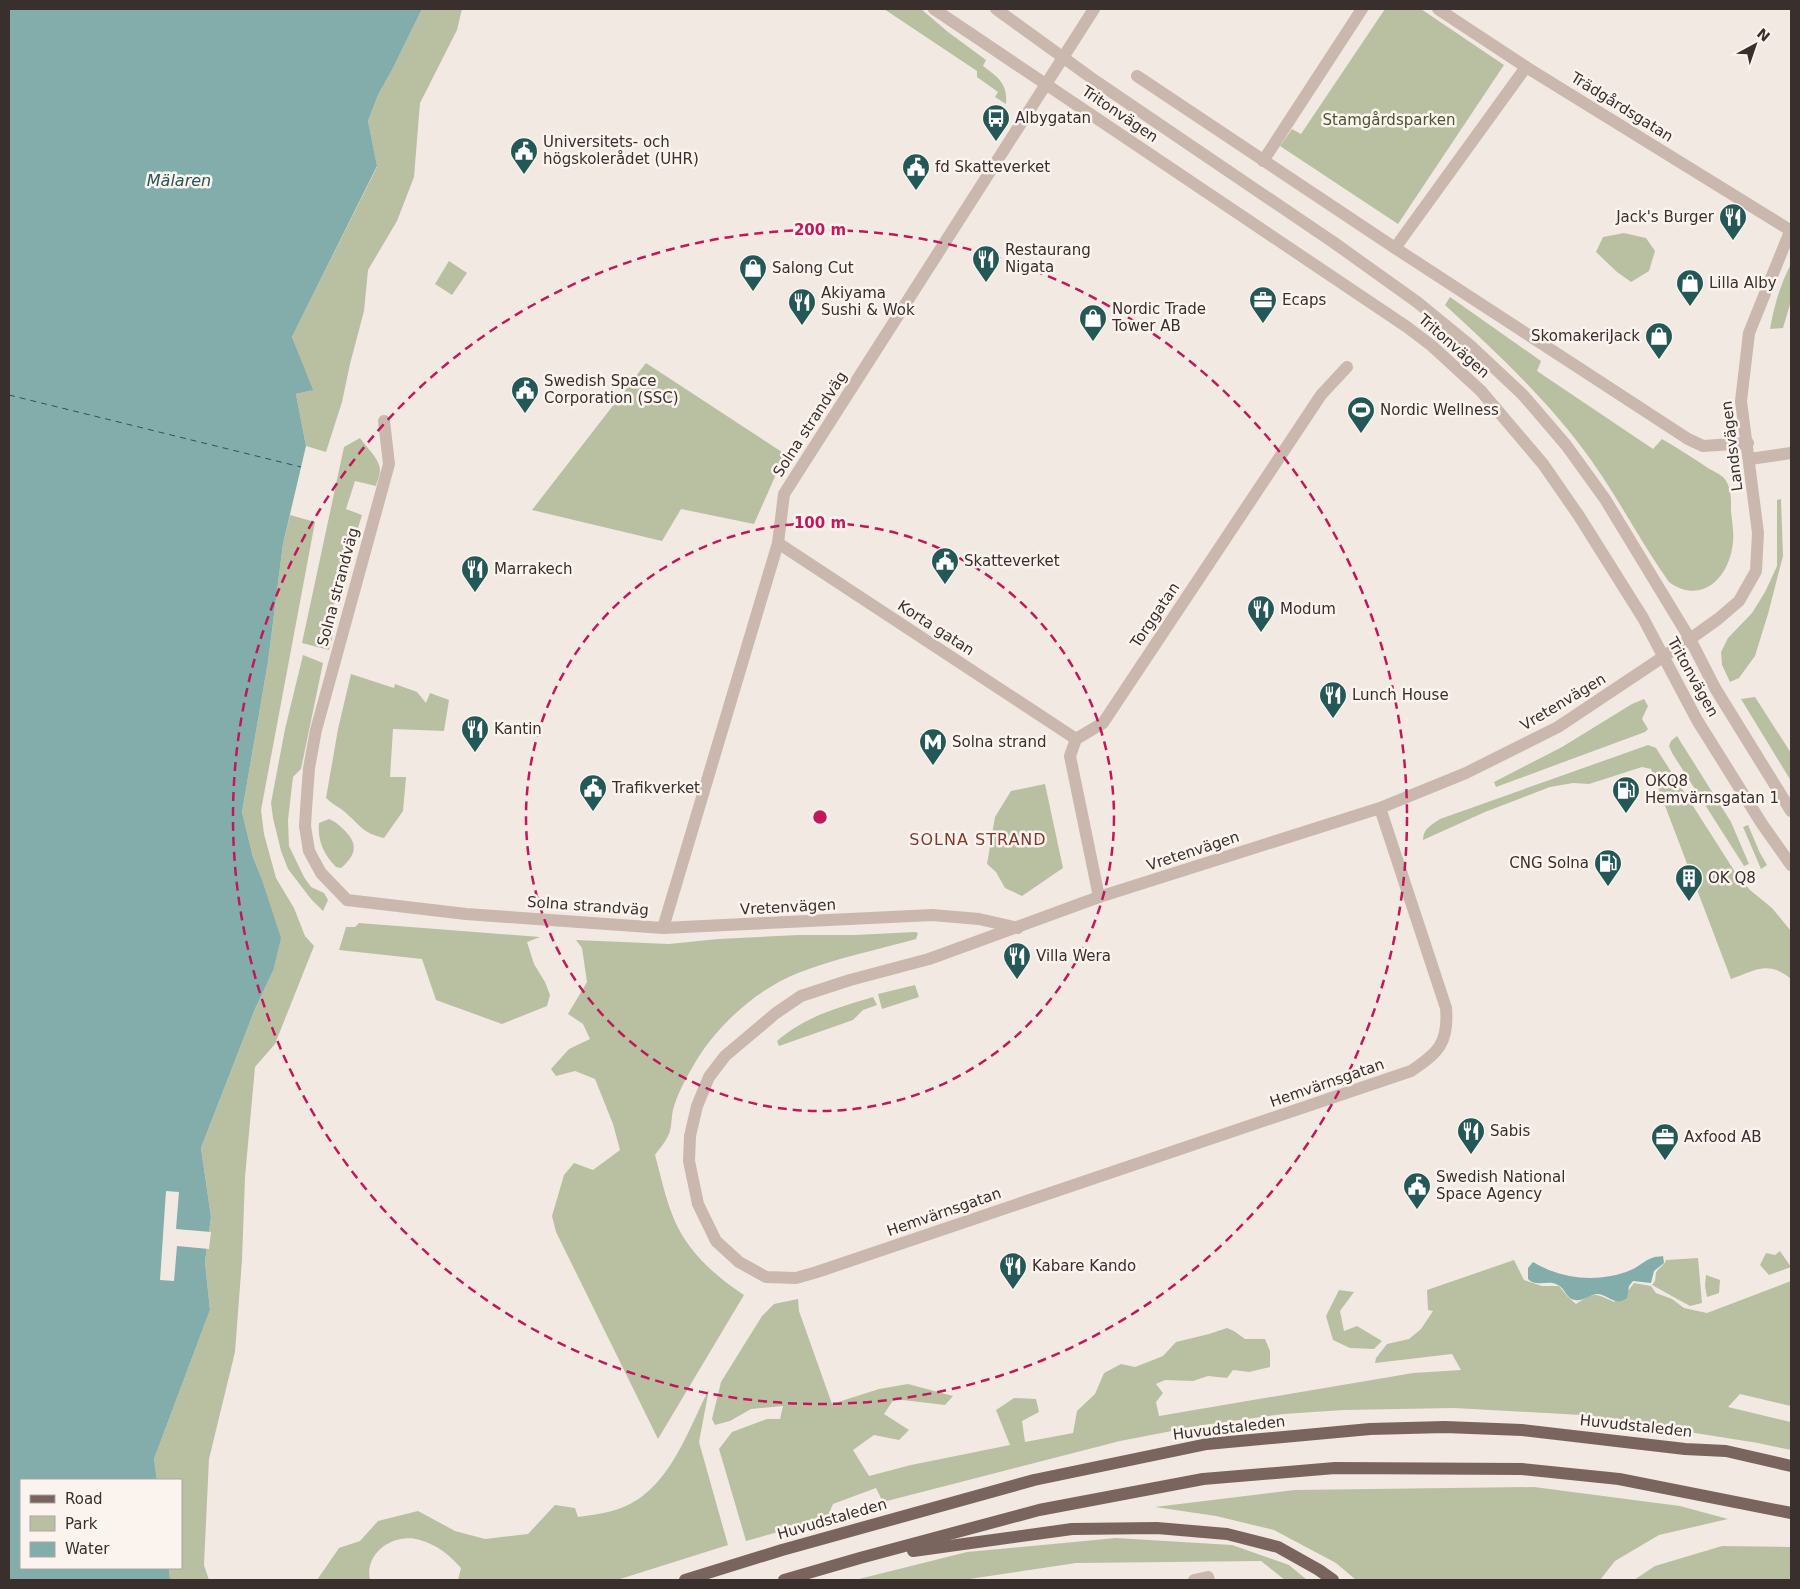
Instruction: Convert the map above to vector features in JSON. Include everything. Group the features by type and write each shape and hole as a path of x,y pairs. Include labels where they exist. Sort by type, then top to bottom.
{"main road":[{"name":"Huvudstaleden","path":"684,1580 1034,1480 1207,1444 1370,1429 1445,1427 1512,1430 1726,1452 1791,1466"},
{"path":"784,1580 1049,1508 1203,1479 1335,1468 1522,1469 1619,1480 1791,1512"},
{"path":"860,1558 1072,1529 1157,1528 1227,1534 1278,1547 1333,1580"}],"street":[{"name":"Tritonvägen","path":"934,9 1407,327 1458,368 1502,414 1543,464 1578,516 1643,618 1697,720 1762,824 1791,865"},
{"name":"Tritonvägen","path":"996,9 1417,302 1472,347 1523,395 1566,444 1605,499 1690,639 1715,688 1791,811"},
{"path":"1064,58 1094,9"},
{"path":"1263,161 1362,9"},
{"name":"Trädgårdsgatan","path":"1438,9 1526,67 1791,230"},
{"name":"Solna strandväg","path":"384,421 389,464 316,730 309,768 305,826 309,851 321,873 347,900 466,914 663,928 778,543 784,494 1064,58"},
{"path":"1396,248 1526,67"},
{"path":"1137,76 1263,161 1688,439 1703,446 1748,443"},
{"name":"Landsvägen","path":"1690,639 1739,601 1756,570 1758,533 1741,400 1749,332 1791,230"},
{"name":"Torggatan","path":"1076,739 1103,723 1321,395 1347,366"},
{"path":"1750,459 1791,454"},
{"name":"Korta gatan","path":"778,543 1076,739"},
{"name":"Vretenvägen","path":"663,928 932,915 979,919 1018,928 1099,898 1380,808 1466,773 1558,727 1690,639"},
{"path":"1076,739 1070,756 1099,898"},
{"name":"Hemvärnsgatan","path":"1018,928 930,959 850,980 801,996 762,1024 725,1056 709,1077 697,1106 690,1136 688,1161 698,1204 716,1241 739,1262 766,1277 796,1278 817,1272 1387,1080 1411,1071 1430,1058 1440,1046 1447,1027 1446,1008 1380,808"},
{"path":"1194,1580 1209,1579"}],"green space":[{"path":"422,9 462,9 457,30 420,103 414,177 397,221 368,270 364,311 342,402 326,452 306,446 296,394 312,390 292,337 377,167 368,121 378,95"},
{"path":"884,9 921,9 986,60 983,66 1004,86 1006,104 995,97 998,92 977,77 977,71"},
{"name":"Stamgårdsparken","path":"1385,9 1421,9 1504,65 1398,224 1280,146 1292,129 1301,134"},
{"path":"1624,233 1646,238 1655,251 1649,271 1631,282 1617,272 1596,252 1603,237"},
{"path":"449,261 467,273 452,295 435,284"},
{"path":"1791,264 1791,301 1783,328 1770,329 1778,296"},
{"path":"1450,297 1541,361 1537,371 1653,449 1662,439 1724,478 1730,494 1733,542 1731,555 1726,566 1712,584 1703,589 1692,591 1681,589 1669,582 1601,475 1575,439 1522,379 1445,305"},
{"path":"646,363 785,454 754,524 681,509 662,541 532,510"},
{"path":"360,438 378,462 380,472 376,486 355,481 346,509 362,515 329,621 333,635 329,650 302,643 344,447"},
{"path":"1781,499 1783,556 1768,614 1755,656 1739,678 1730,682 1722,665 1721,652 1728,638 1752,613 1765,592 1777,566 1777,500"},
{"path":"290,515 315,522 261,810 264,834 276,878 294,908 305,936 314,946 275,1044 255,1067 245,1177 242,1260 235,1352 209,1459 204,1565 209,1580 170,1580 169,1569 182,1569 182,1479 157,1479 154,1459 210,1310 205,1262 211,1217 201,1148 255,1009 273,971 261,877 253,857 242,812 268,662 283,544"},
{"path":"303,655 323,663 301,769 293,777 288,820 289,846 311,887 324,893 328,900 323,911 311,899 288,869 281,851 271,803 285,729"},
{"path":"351,674 394,688 395,684 417,692 426,703 430,693 449,700 444,731 393,729 390,777 406,777 403,811 384,838 366,831 326,798 338,729"},
{"path":"1755,697 1791,753 1791,781 1741,699"},
{"path":"1644,699 1648,706 1642,719 1648,729 1645,732 1496,787 1494,782 1562,747 1632,704"},
{"path":"1677,736 1731,822 1749,864 1744,866 1672,753 1669,746 1671,741"},
{"path":"1648,745 1656,748 1737,875 1750,890 1772,908 1791,931 1791,979 1783,973 1762,968 1731,979 1651,769 1642,767 1589,784 1573,783 1550,787 1485,812 1423,840 1426,830 1440,819"},
{"path":"1045,784 1063,868 1022,896 1005,888 996,872 987,864 995,817 1011,791"},
{"path":"329,819 347,833 353,843 354,848 351,858 341,868 336,867 332,862 320,841 319,823"},
{"path":"1748,825 1767,865 1761,869 1743,827"},
{"path":"359,923 540,937 527,942 534,964 545,982 550,995 547,1006 502,1024 436,1000 422,959 339,950 346,927 355,927"},
{"path":"918,933 916,939 812,968 782,980 766,989 724,1025 701,1053 684,1083 673,1110 669,1133 655,1155 666,1195 671,1211 686,1242 703,1262 744,1295 658,1439 556,1232 552,1216 564,1175 574,1163 593,1170 620,1150 613,1124 595,1079 575,1071 556,1076 551,1069 569,1049 590,1039 583,1024 568,1014 587,982 582,948 576,940 669,944 718,939 798,935"},
{"path":"915,985 919,997 882,1009 878,994"},
{"path":"873,997 877,1005 863,1010 853,1020 779,1046 777,1041 799,1025 834,1009"},
{"path":"1780,1251 1791,1267 1769,1275 1760,1265 1766,1253 1775,1255"},
{"path":"1698,1258 1702,1303 1690,1306 1652,1285 1657,1271 1666,1260"},
{"path":"1514,1260 1524,1280 1542,1286 1559,1286 1576,1304 1587,1297 1595,1295 1614,1302 1627,1292 1634,1283 1651,1286 1656,1293 1672,1299 1684,1308 1707,1313 1791,1281 1791,1406 1740,1394 1728,1407 1791,1422 1791,1450 1581,1415 1454,1408 1344,1410 1283,1414 1203,1425 1120,1441 883,1502 876,1488 833,1504 827,1518 746,1541 719,1449 732,1432 767,1419 780,1419 783,1406 751,1409 730,1421 715,1425 712,1419 721,1382 762,1316 774,1304 798,1299 799,1311 832,1404 879,1389 908,1384 953,1396 945,1405 894,1399 884,1414 909,1430 899,1440 874,1435 853,1450 869,1476 911,1465 1010,1445 996,1410 1014,1398 1036,1399 1039,1412 1022,1421 1025,1442 1073,1433 1077,1411 1095,1394 1104,1373 1121,1364 1135,1367 1163,1356 1176,1342 1227,1328 1245,1339 1265,1339 1270,1351 1270,1367 1249,1372 1233,1370 1227,1378 1208,1376 1193,1381 1165,1380 1156,1384 1163,1393 1156,1402 1159,1416 1413,1373 1461,1370 1452,1354 1375,1363 1376,1358 1387,1344 1409,1339 1421,1329 1433,1311 1428,1310 1427,1290"},
{"path":"1706,1275 1720,1280 1719,1293 1707,1297"},
{"path":"1339,1290 1354,1292 1340,1311 1344,1331 1357,1326 1382,1341 1374,1349 1350,1348 1333,1340 1326,1316"},
{"path":"709,1389 699,1442 728,1545 617,1580 458,1580 461,1568 443,1551 433,1545 410,1538 401,1539 383,1546 372,1561 369,1570 370,1580 317,1580 339,1548 360,1541 378,1521 418,1511 455,1531 485,1539 528,1534 555,1505 575,1508 578,1517 612,1511 631,1504 661,1478 672,1462 683,1444"},
{"path":"1534,1487 1680,1506 1728,1519 1659,1535 1615,1561 1600,1580 1356,1580 1336,1563 1274,1530 1216,1516 1155,1507 1294,1490"},
{"path":"1116,1538 1232,1545 1289,1565 1307,1580 1285,1580 1261,1561 1076,1563 963,1580 855,1580 967,1552"},
{"path":"1722,1546 1791,1547 1791,1580 1634,1580 1655,1566"}],"water":[{"name":"Mälaren","path":"9,9 422,9 378,95 368,121 377,166 292,337 313,390 296,394 306,446 283,544 268,662 242,812 253,857 281,938 273,971 255,1009 201,1148 211,1217 205,1262 210,1310 154,1459 157,1479 20,1479 20,1569 169,1569 170,1580 9,1580"},
{"path":"1663,1256 1664,1263 1654,1271 1651,1283 1633,1281 1629,1286 1627,1298 1619,1301 1598,1294 1581,1300 1575,1300 1570,1298 1562,1288 1554,1283 1535,1283 1528,1279 1528,1268 1533,1262 1556,1273 1581,1278 1594,1278 1619,1274 1631,1270 1653,1257"}],"pier":[{"path":"166,1191 179,1192 176,1229 211,1232 209,1249 177,1246 174,1281 160,1280"}],"ferry route":[{"path":"9,395 301,467"}],"place":[{"name":"Albygatan","path":"996,142"},
{"name":"Universitets- och högskolerådet (UHR)","path":"524,175"},
{"name":"fd Skatteverket","path":"916,191"},
{"name":"Jack's Burger","path":"1733,241"},
{"name":"Restaurang Nigata","path":"986,283"},
{"name":"Salong Cut","path":"753,292"},
{"name":"Lilla Alby","path":"1690,307"},
{"name":"Ecaps","path":"1263,324"},
{"name":"Akiyama Sushi & Wok","path":"802,326"},
{"name":"Nordic Trade Tower AB","path":"1093,342"},
{"name":"SkomakeriJack","path":"1659,360"},
{"name":"Swedish Space Corporation (SSC)","path":"525,414"},
{"name":"Nordic Wellness","path":"1361,434"},
{"name":"Skatteverket","path":"945,585"},
{"name":"Marrakech","path":"475,593"},
{"name":"Modum","path":"1261,633"},
{"name":"Lunch House","path":"1333,719"},
{"name":"Kantin","path":"475,753"},
{"name":"Solna strand","path":"933,766"},
{"name":"Trafikverket","path":"593,812"},
{"name":"OKQ8 Hemvärnsgatan 1","path":"1626,814"},
{"name":"CNG Solna","path":"1608,887"},
{"name":"OK Q8","path":"1689,902"},
{"name":"Villa Wera","path":"1017,980"},
{"name":"Sabis","path":"1471,1155"},
{"name":"Axfood AB","path":"1665,1161"},
{"name":"Swedish National Space Agency","path":"1417,1210"},
{"name":"Kabare Kando","path":"1013,1290"}],"district":[{"name":"SOLNA STRAND","path":"978,839"}]}
